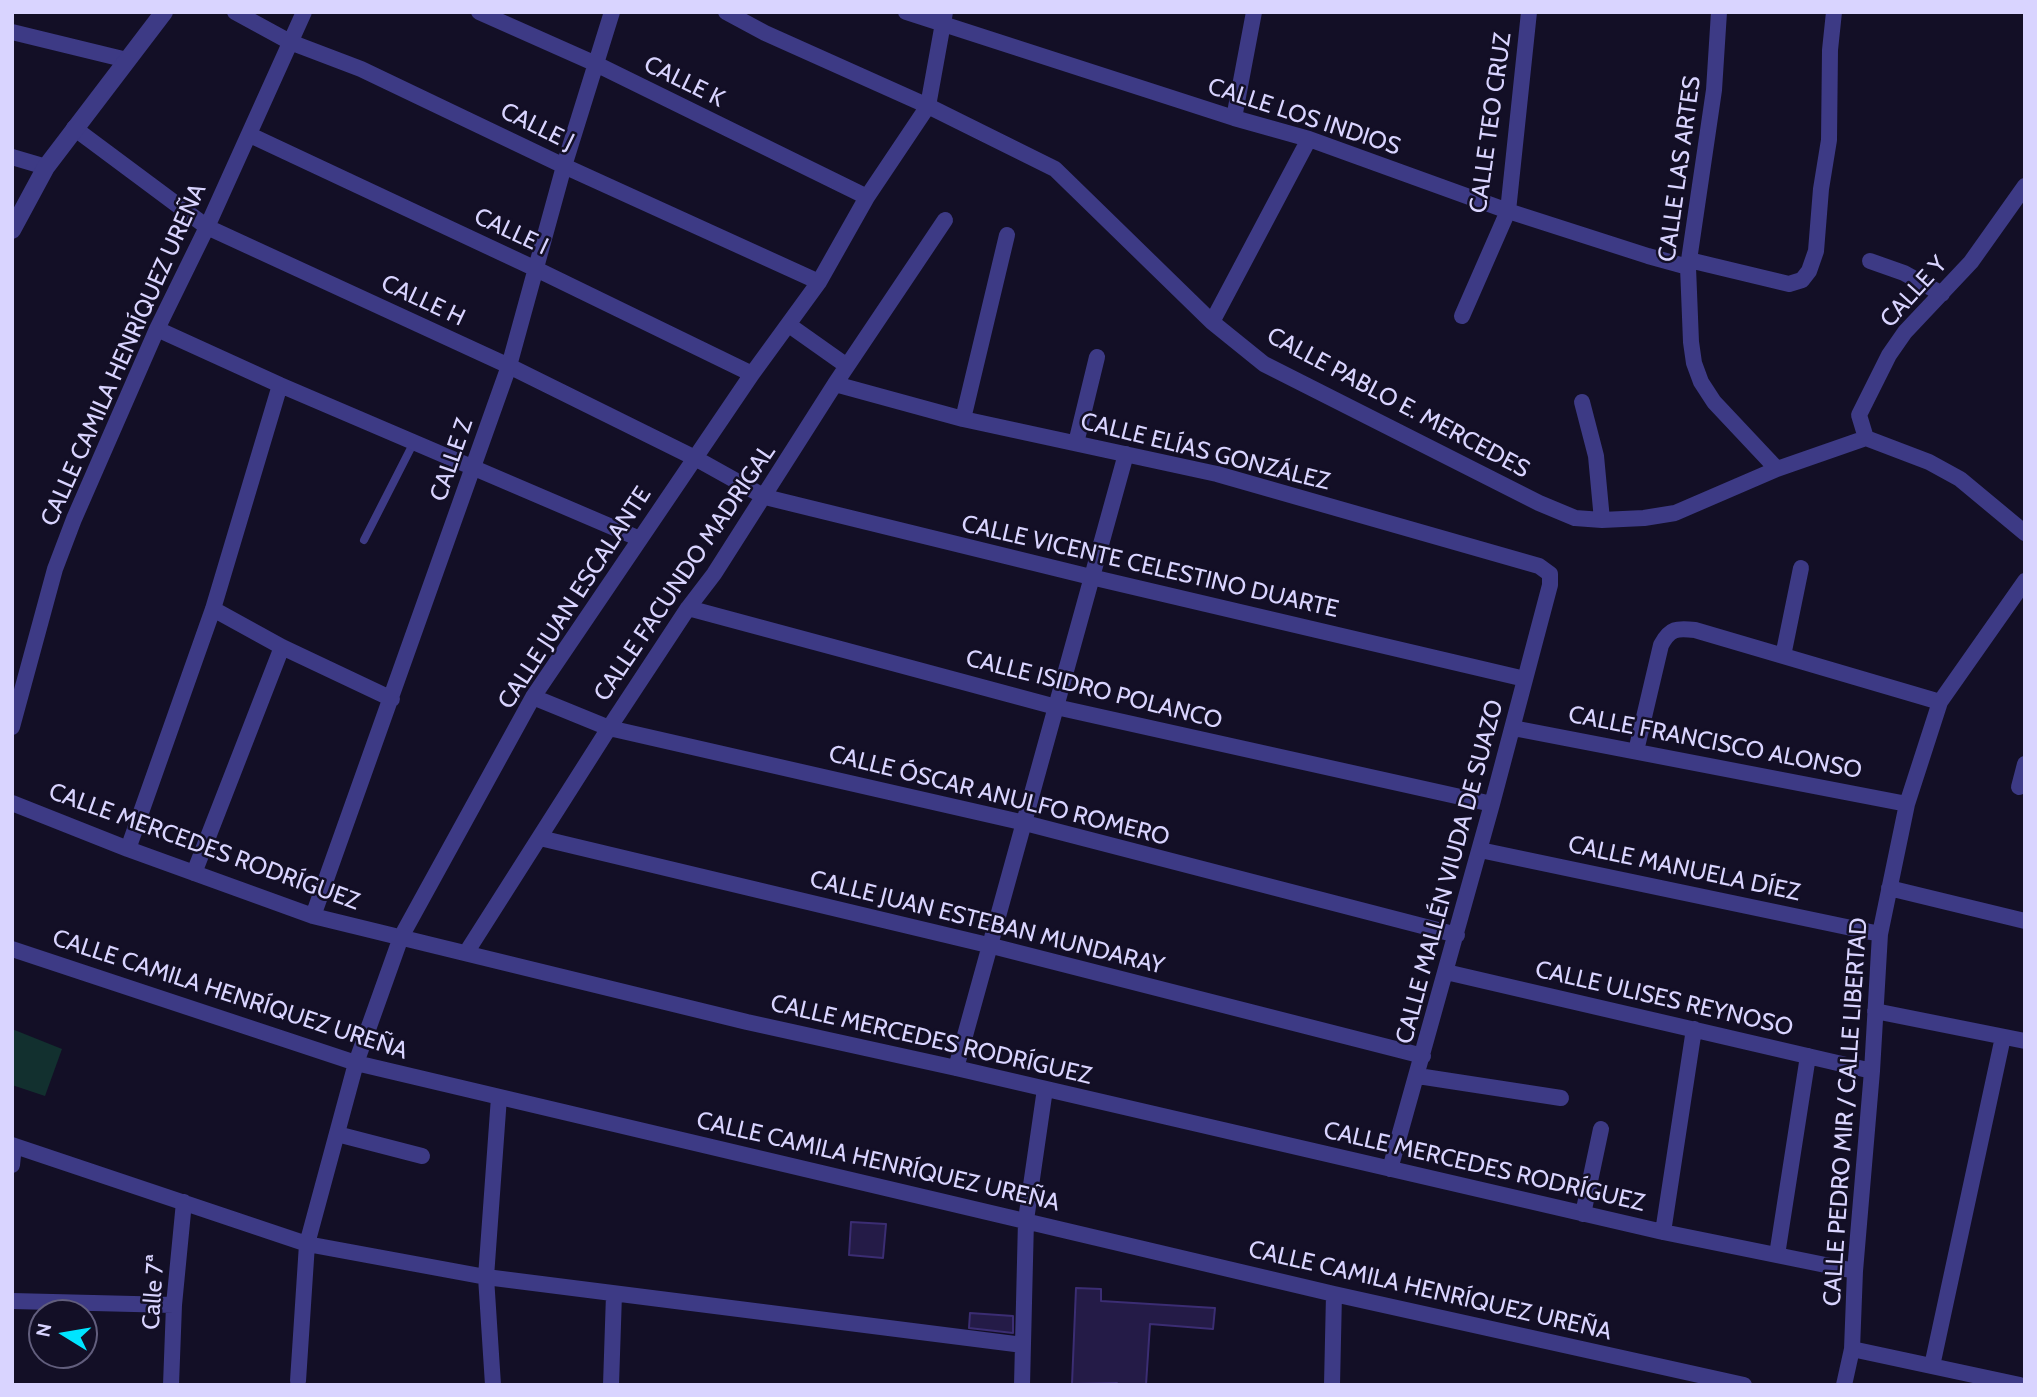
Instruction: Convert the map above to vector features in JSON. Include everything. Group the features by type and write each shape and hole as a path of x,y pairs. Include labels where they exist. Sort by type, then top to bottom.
{"street":[{"path":"12,230 46,166 164,12"},
{"name":"CALLE J","path":"235,12 290,42 361,69 564,166 819,282"},
{"name":"CALLE CAMILA HENRÍQUEZ UREÑA","path":"12,727 64,543 157,329 250,135 304,12"},
{"name":"CALLE K","path":"479,12 596,64 867,197"},
{"name":"CALLE Z","path":"313,916 509,366 564,166 612,12"},
{"name":"CALLE PABLO E. MERCEDES","path":"726,12 745,16 765,33 928,106 1055,169 1212,322 1264,364 1539,503 1575,518 1644,519 1675,513 1777,469 1866,438"},
{"name":"CALLE LOS INDIOS","path":"906,12 944,18 1234,118 1308,139 1508,211 1648,257 1789,284 1802,280 1809,271 1816,251 1821,189 1829,140 1830,50 1834,12"},
{"path":"1234,118 1254,12"},
{"name":"CALLE TEO CRUZ","path":"1462,316 1508,211 1529,12"},
{"name":"CALLE LAS ARTES","path":"1719,12 1714,90 1688,263 1693,363 1714,402 1777,469"},
{"name":"CALLE JUAN ESCALANTE","path":"298,1381 307,1244 356,1063 401,937 533,697 752,374 819,282 867,197 928,106 944,18"},
{"path":"12,32 127,60"},
{"name":"CALLE H","path":"74,128 207,227 509,366 695,458 765,496"},
{"name":"CALLE I","path":"250,135 752,374"},
{"path":"1212,322 1308,139"},
{"path":"12,157 46,166"},
{"name":"CALLE Y","path":"1866,438 1859,415 1876,378 1905,332 1971,262 2025,186"},
{"name":"CALLE FACUNDO MADRIGAL","path":"466,953 609,728 688,608 714,574 835,384 945,220"},
{"path":"963,419 1007,235"},
{"path":"1870,261 1905,273 1942,294"},
{"path":"789,325 847,366"},
{"path":"157,329 280,385 640,539"},
{"path":"1076,443 1097,357"},
{"name":"CALLE ELÍAS GONZÁLEZ","path":"835,384 963,419 1217,474 1539,566 1550,574 1550,585"},
{"path":"128,849 214,609 280,385"},
{"path":"1582,402 1596,456 1602,520"},
{"path":"1866,438 1929,462 1960,479 2025,533"},
{"path":"956,1068 992,946 1126,454"},
{"name":"CALLE VICENTE CELESTINO DUARTE","path":"765,496 1091,577 1525,679"},
{"path":"1783,656 1801,569"},
{"name":"CALLE PEDRO MIR / CALLE LIBERTAD","path":"1844,1385 1852,1349 1855,1271 1872,1071 1880,934 1907,804 1940,702 2025,581"},
{"name":"CALLE MALLÉN VIUDA DE SUAZO","path":"1390,1169 1493,804 1550,585"},
{"name":"CALLE ISIDRO POLANCO","path":"688,608 1056,707 1493,804"},
{"path":"214,609 282,646 392,699"},
{"path":"1636,751 1661,645 1668,632 1677,628 1695,630 1940,702"},
{"path":"194,873 282,646"},
{"name":"CALLE ÓSCAR ANULFO ROMERO","path":"533,697 609,728 1025,823 1457,935"},
{"name":"CALLE FRANCISCO ALONSO","path":"1513,728 1907,804"},
{"path":"2019,787 2025,764"},
{"name":"CALLE MERCEDES RODRÍGUEZ","path":"12,803 128,849 313,916 747,1022 1663,1232 1855,1271"},
{"name":"CALLE JUAN ESTEBAN MUNDARAY","path":"540,838 992,946 1423,1056"},
{"name":"CALLE MANUELA DÍEZ","path":"1480,850 1880,934"},
{"path":"1889,888 2025,921"},
{"name":"CALLE CAMILA HENRÍQUEZ UREÑA","path":"12,949 356,1063 1703,1381 1744,1385"},
{"name":"CALLE ULISES REYNOSO","path":"1446,972 1872,1071"},
{"path":"1875,1011 2025,1041"},
{"path":"1663,1232 1694,1030"},
{"path":"1932,1366 2003,1037"},
{"path":"1777,1255 1808,1056"},
{"path":"1418,1076 1561,1098"},
{"path":"1022,1385 1026,1220 1045,1089"},
{"path":"493,1385 486,1277 499,1097"},
{"path":"1583,1213 1601,1129"},
{"path":"337,1134 422,1156"},
{"path":"12,1165 13,1145 307,1244 486,1277 1023,1345"},
{"name":"Calle 7ª","path":"172,1385 174,1305 184,1202"},
{"path":"611,1385 614,1294"},
{"path":"1332,1385 1334,1294"},
{"path":"12,1301 174,1305"},
{"path":"1852,1349 2020,1385"}],"lane":[{"path":"364,540 414,442"}],"green space":[{"path":"12,1029 62,1049 45,1096 12,1085"}],"building":[{"path":"851,1222 886,1224 883,1258 849,1255"},
{"path":"1076,1288 1101,1289 1101,1301 1215,1308 1213,1329 1150,1324 1146,1385 1072,1384"},
{"path":"970,1313 1013,1316 1013,1333 969,1328"}]}
